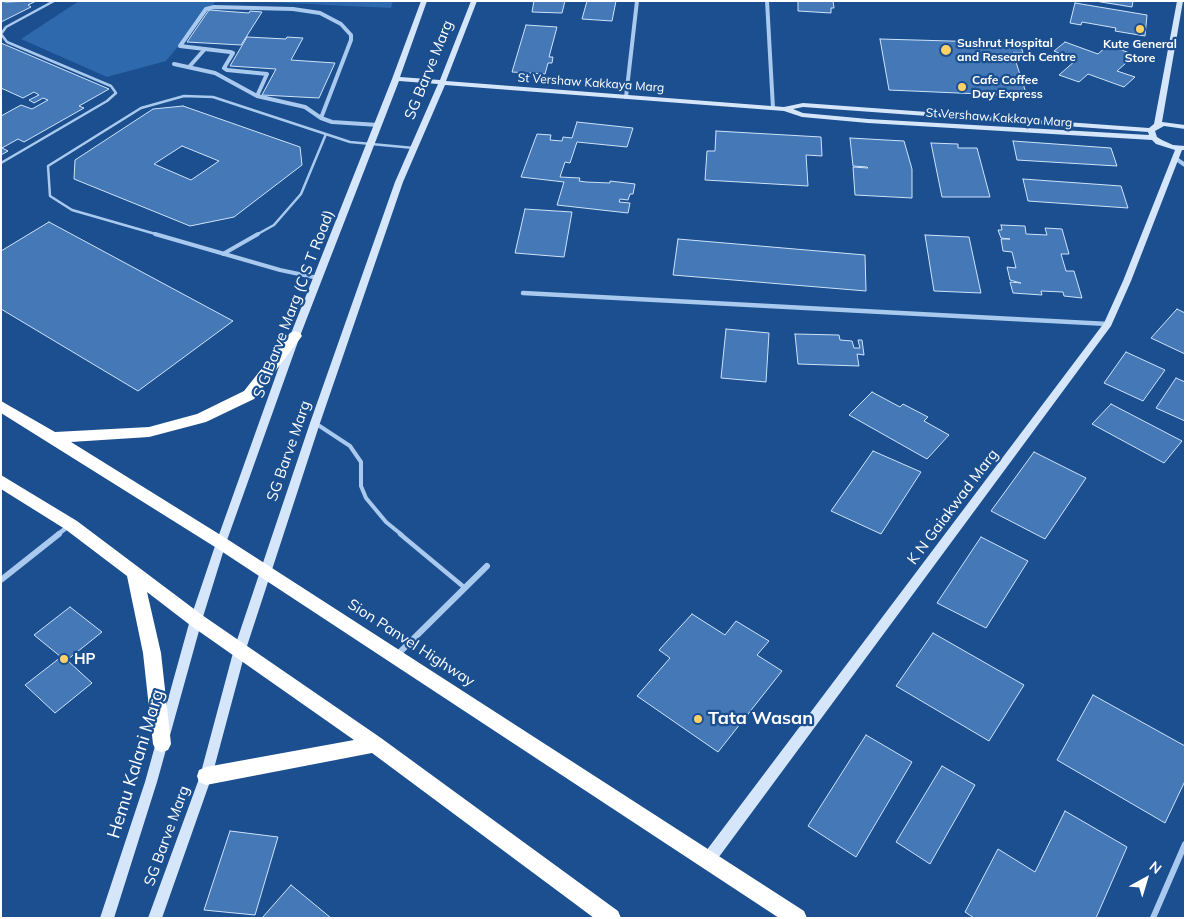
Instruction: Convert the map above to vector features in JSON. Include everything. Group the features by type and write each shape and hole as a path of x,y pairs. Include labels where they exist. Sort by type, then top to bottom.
{"highway":[{"path":"52,438 148,432 202,418 249,395 295,336"},
{"name":"Sion Panvel Highway","path":"1,406 220,542 797,918"},
{"path":"1,481 71,525 196,620 375,744 611,918"},
{"path":"134,572 152,653 162,744"},
{"path":"206,776 375,744"}],"street":[{"name":"S G Barve Marg (C S T Road)","path":"196,620 220,542 295,336 396,79 424,1"},
{"name":"SG Barve Marg","path":"155,918 206,776 240,649 315,423 399,182 442,83 474,1"},
{"path":"626,97 636,1"},
{"path":"767,1 773,108"},
{"path":"1180,1 1154,131 1164,145 1180,152 1185,165"},
{"path":"257,96 267,74 224,68 233,53 185,48 180,45 209,8 293,9 320,13 331,18 351,35 351,40 322,118"},
{"path":"189,67 204,50"},
{"path":"174,64 225,78 257,96 305,107 332,122 378,125"},
{"path":"225,78 230,70"},
{"name":"St Vershaw Kakkaya Marg","path":"396,79 773,108 784,109 802,115 868,121 1038,132 1154,131"},
{"name":"St Vershaw Kakkaya Marg","path":"784,109 803,105 1154,131"},
{"path":"866,110 868,121"},
{"path":"1035,122 1038,132"},
{"path":"1154,131 1171,124 1185,128"},
{"name":"K N Gaiakwad Marg","path":"708,860 1108,324 1180,152"},
{"path":"523,293 1108,324"},
{"path":"1,580 71,525"},
{"path":"396,656 488,566"},
{"name":"Hemu Kalani Marg","path":"107,918 162,744 196,620"},
{"path":"1153,918 1185,844"}],"lane":[{"path":"1,162 107,101 116,93 111,86 7,42 1,34 6,27 54,1"},
{"path":"318,278 223,254 72,210 50,196 48,166 141,108 184,96 213,97 326,134 370,146 414,148"},
{"path":"223,254 274,224 301,194 326,134"},
{"path":"315,423 350,446 361,462 361,486 366,498 386,522 465,588"}],"shaded area":[{"path":"79,1 216,1 166,61 107,77 21,39"},
{"path":"246,1 393,1 391,8"}],"building":[{"path":"1,1 36,1 28,5 31,7 1,22"},
{"path":"534,1 565,1 562,13 532,12"},
{"path":"587,1 616,1 612,21 582,19"},
{"path":"798,1 833,1 834,8 831,8 831,13 798,11"},
{"path":"1095,1 1133,1 1132,7"},
{"path":"1075,3 1147,15 1145,36 1115,31 1116,28 1082,22 1081,25 1070,23"},
{"path":"209,10 262,12 241,45 187,42"},
{"path":"526,25 557,27 549,57 553,57 552,63 548,63 545,74 512,72"},
{"path":"247,37 303,38 291,60 335,63 319,98 262,95 276,69 230,66"},
{"path":"880,39 1020,43 1023,53 1013,53 1027,96 889,90"},
{"path":"1065,42 1098,54 1108,45 1135,55 1117,71 1135,77 1124,87 1088,74 1079,82 1059,75 1076,60 1054,51"},
{"path":"1,43 109,89 79,106 84,108 24,142 18,139 2,148 8,151 1,155 1,116 21,105 32,109 48,100 43,98 34,103 29,100 39,95 34,92 23,98 1,88"},
{"path":"183,106 300,147 302,165 234,217 190,226 74,179 75,160 153,109","holes":["182,146 219,161 191,180 154,164"]},
{"path":"577,122 633,128 627,147 577,142 570,163 565,162 560,177 580,178 579,181 586,182 610,183 610,181 635,184 633,194 630,194 628,200 620,199 619,202 630,203 628,213 557,205 564,182 521,177 537,134 551,135 550,140 562,141 563,137 572,138"},
{"path":"716,131 821,137 822,156 806,155 808,186 705,180 707,151 715,151"},
{"path":"850,138 904,141 912,169 912,198 855,195 853,167 868,168 853,166"},
{"path":"1013,141 1111,148 1117,166 1017,160"},
{"path":"931,143 958,144 958,148 977,148 990,197 942,197"},
{"path":"1023,179 1121,186 1128,208 1028,201"},
{"path":"525,209 572,212 564,257 515,253"},
{"path":"49,222 233,321 138,391 1,309 1,251"},
{"path":"1001,225 1025,226 1026,234 1047,235 1045,228 1062,229 1069,254 1061,254 1066,271 1074,271 1082,298 1064,296 1063,292 1041,291 1042,295 1013,293 1010,282 1021,283 1010,280 1007,267 1016,268 1012,252 1003,251 1001,239 1010,239 1001,238 998,230 1002,230"},
{"path":"925,235 969,237 981,293 934,291"},
{"path":"678,239 865,255 866,291 673,275"},
{"path":"1177,309 1185,313 1185,354 1151,338"},
{"path":"726,329 769,333 766,382 721,378"},
{"path":"795,334 839,335 840,340 852,341 854,348 860,348 858,340 862,340 864,355 857,354 859,366 798,364"},
{"path":"1126,352 1165,370 1143,401 1104,383"},
{"path":"1176,378 1185,382 1185,421 1156,408"},
{"path":"872,392 900,407 903,404 928,417 924,421 949,435 927,459 849,415"},
{"path":"1111,404 1182,441 1164,463 1092,424"},
{"path":"873,451 921,472 881,534 831,511"},
{"path":"1034,452 1086,478 1045,539 991,511"},
{"path":"981,537 1028,561 986,628 937,603"},
{"name":"HP","path":"70,607 102,632 67,660 92,683 55,713 25,685 61,657 34,635"},
{"path":"692,614 725,635 736,621 769,641 757,655 782,671 718,752 637,696 670,658 659,650"},
{"path":"933,633 1024,685 989,741 896,686"},
{"path":"1093,695 1185,746 1185,781 1165,823 1057,760"},
{"path":"866,735 912,762 856,857 808,826"},
{"path":"942,766 975,785 930,864 896,842"},
{"path":"1065,811 1127,847 1096,918 974,918 965,912 998,849 1035,872"},
{"path":"230,831 278,837 255,915 204,910"},
{"path":"291,885 331,918 262,918"}],"place":[{"name":"Kute General Store","path":"1140,29"},
{"name":"Sushrut Hospital and Research Centre","path":"946,50"},
{"name":"Cafe Coffee Day Express","path":"962,87"},
{"name":"HP","path":"64,659"},
{"name":"Tata Wasan","path":"698,719"}]}
